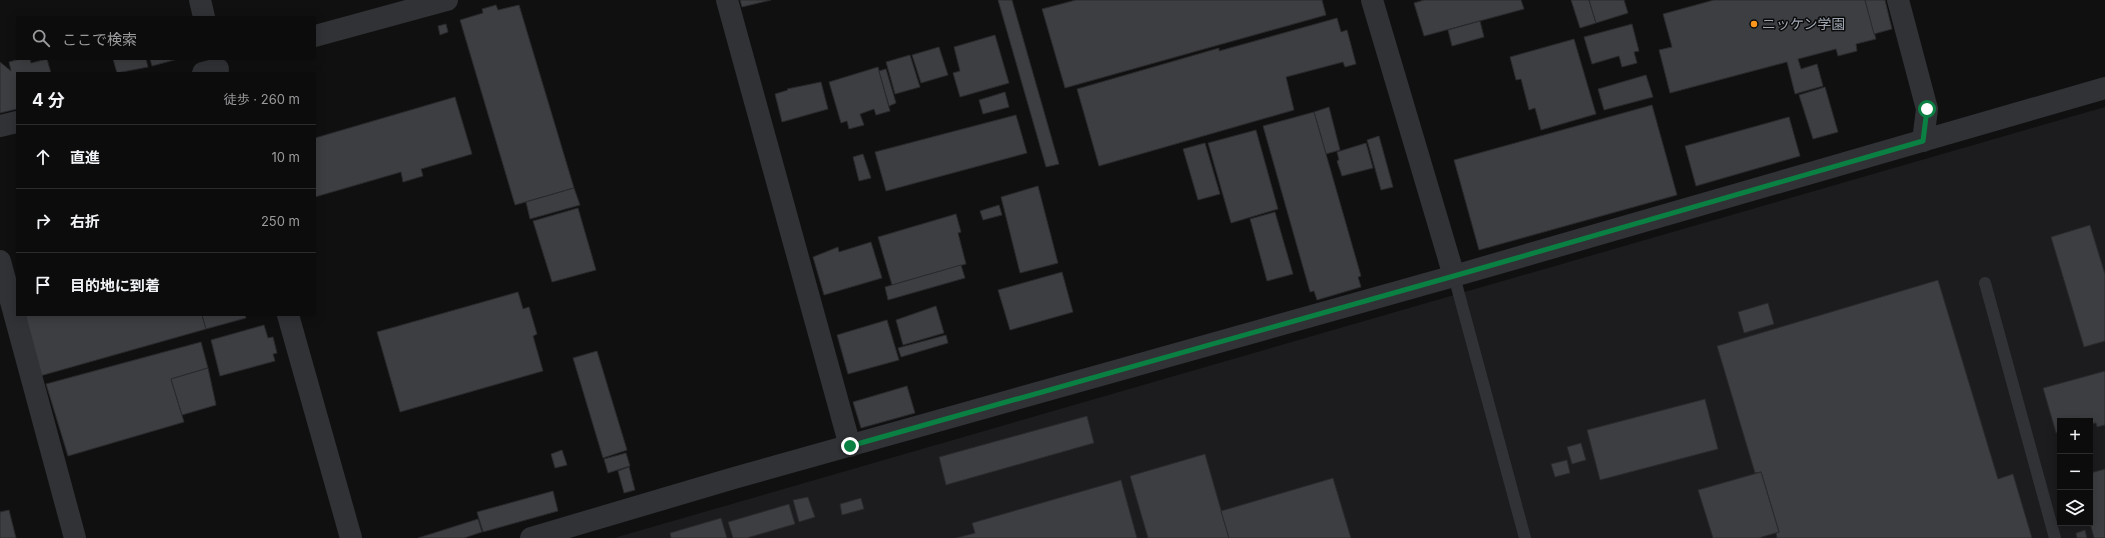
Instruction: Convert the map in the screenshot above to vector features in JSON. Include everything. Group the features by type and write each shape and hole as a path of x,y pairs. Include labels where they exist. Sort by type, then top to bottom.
{"street":[{"path":"200,0 204,16"},
{"path":"316,36 447,0"},
{"path":"727,0 850,446"},
{"path":"1372,0 1454,276"},
{"path":"1898,0 1927,109 1923,141"},
{"path":"531,538 850,446 1454,276 2105,88"},
{"path":"0,126 16,122"},
{"path":"0,261 75,538"},
{"path":"288,316 351,538"}],"lane":[{"path":"1454,276 1526,538"},
{"path":"1985,283 2055,538"}],"shaded area":[{"path":"2105,107 2105,538 614,538"}],"building":[{"path":"740,0 771,0 742,7"},
{"path":"998,0 1012,0 1059,164 1046,167"},
{"path":"1076,0 1322,0 1326,15 1065,88 1042,9"},
{"path":"1424,0 1521,0 1524,9 1424,36 1414,3"},
{"path":"1571,0 1589,0 1596,23 1580,28"},
{"path":"1589,0 1624,0 1628,13 1596,23"},
{"path":"1714,0 1865,0 1876,39 1856,44 1857,51 1838,56 1836,49 1798,59 1801,69 1817,64 1823,86 1795,94 1787,62 1670,93 1659,50 1672,47 1663,14"},
{"path":"1865,0 1885,0 1892,29 1874,34"},
{"path":"496,5 498,10 519,5 574,188 515,205 460,20 483,13 482,9"},
{"path":"1337,18 1341,32 1347,30 1356,64 1345,67 1343,62 1286,77 1294,110 1099,166 1077,89 1219,48 1219,51"},
{"path":"1480,21 1484,37 1452,46 1448,30"},
{"path":"446,24 448,32 440,35 438,26"},
{"path":"1632,24 1639,51 1634,52 1637,63 1622,67 1619,56 1592,64 1584,37"},
{"path":"995,35 1009,83 960,97 953,73 960,71 954,47"},
{"path":"1574,39 1596,114 1541,130 1535,108 1529,110 1521,79 1516,80 1510,57"},
{"path":"939,47 948,75 921,83 912,55"},
{"path":"910,55 920,87 895,94 886,62"},
{"path":"16,60 30,60 31,63 47,60 51,72 16,72 16,109 0,113 0,62 11,71 9,62"},
{"path":"113,60 146,60 148,67 117,72"},
{"path":"150,60 174,60 152,66"},
{"path":"878,67 890,111 876,115 874,109 860,114 864,125 849,129 847,121 841,123 829,82"},
{"path":"886,69 896,103 889,106 879,71"},
{"path":"1646,75 1653,97 1604,110 1598,89"},
{"path":"821,82 828,109 782,122 775,94 788,90 787,89"},
{"path":"1825,87 1838,132 1813,139 1799,95"},
{"path":"1005,92 1009,107 983,114 979,100"},
{"path":"455,97 472,154 421,169 423,176 403,182 401,172 316,197 316,138"},
{"path":"1652,105 1677,195 1479,250 1454,160"},
{"path":"1329,107 1340,150 1326,154 1314,112"},
{"path":"1314,112 1361,276 1358,277 1361,287 1317,300 1314,291 1310,292 1263,126"},
{"path":"1016,115 1027,153 886,191 875,152"},
{"path":"1789,117 1800,156 1696,186 1685,146"},
{"path":"1256,130 1278,209 1231,223 1208,143"},
{"path":"1379,136 1393,187 1381,190 1367,140"},
{"path":"1205,143 1220,194 1198,200 1183,149"},
{"path":"1366,143 1373,168 1342,176 1337,161 1339,160 1337,152"},
{"path":"863,154 871,178 859,181 853,157"},
{"path":"1038,186 1058,263 1020,273 1001,197"},
{"path":"574,188 580,205 530,219 526,202"},
{"path":"999,205 1002,215 983,220 980,211"},
{"path":"578,208 596,270 552,282 533,221"},
{"path":"1275,212 1293,274 1267,281 1250,219"},
{"path":"956,214 961,232 958,233 966,264 892,285 878,237"},
{"path":"2090,225 2105,274 2105,341 2084,347 2051,237"},
{"path":"871,242 882,278 824,295 813,257 838,247 839,252"},
{"path":"961,265 965,278 888,300 885,287"},
{"path":"1062,272 1073,312 1010,330 998,290"},
{"path":"1938,280 1998,479 2013,474 2032,538 1777,538 1776,533 1779,532 1761,472 1755,473 1717,346"},
{"path":"518,292 523,309 529,307 537,334 533,336 543,371 400,412 377,332"},
{"path":"1768,303 1774,324 1744,333 1738,312"},
{"path":"936,306 944,333 903,345 896,320"},
{"path":"22,316 202,316 206,329 40,376"},
{"path":"202,316 245,316 246,318 206,329"},
{"path":"887,320 899,360 848,374 837,335"},
{"path":"264,325 268,338 273,337 277,353 273,354 275,361 220,376 211,340"},
{"path":"946,335 948,343 901,357 898,348"},
{"path":"201,342 208,368 171,379 184,422 68,456 46,384"},
{"path":"597,351 627,450 603,458 573,358"},
{"path":"208,368 216,405 182,415 171,379"},
{"path":"2105,371 2105,425 2097,427 2096,423 2093,424 2093,418 2057,418 2056,433 2043,388"},
{"path":"907,386 915,413 861,428 853,402"},
{"path":"1705,399 1718,449 1600,480 1587,430"},
{"path":"1087,416 1094,443 946,485 939,457"},
{"path":"1581,443 1586,460 1572,464 1567,447"},
{"path":"562,450 567,465 555,468 551,454"},
{"path":"626,453 630,466 608,473 604,459"},
{"path":"1205,454 1229,538 1148,538 1130,476"},
{"path":"1567,460 1570,473 1555,477 1551,464"},
{"path":"629,467 635,490 624,493 618,471"},
{"path":"2105,469 2105,538 2094,538 2091,526 2093,526 2093,472"},
{"path":"1761,472 1779,532 1759,538 1713,538 1698,490"},
{"path":"1333,478 1351,538 1229,538 1221,511"},
{"path":"1121,480 1137,538 956,538 975,533 972,523"},
{"path":"553,491 558,511 483,532 477,512"},
{"path":"808,497 815,517 799,522 793,500"},
{"path":"861,498 864,509 842,515 840,504"},
{"path":"789,504 795,524 747,538 733,538 728,522"},
{"path":"9,510 16,538 0,538 0,512"},
{"path":"721,518 727,538 671,538 670,533"},
{"path":"478,519 482,532 464,538 418,538"},
{"path":"2085,530 2087,538 2077,538 2076,533"}],"place":[{"name":"ニッケン学園","path":"1754,24"}],"route":[{"path":"850,446 1454,276 1923,141 1927,109"}]}
